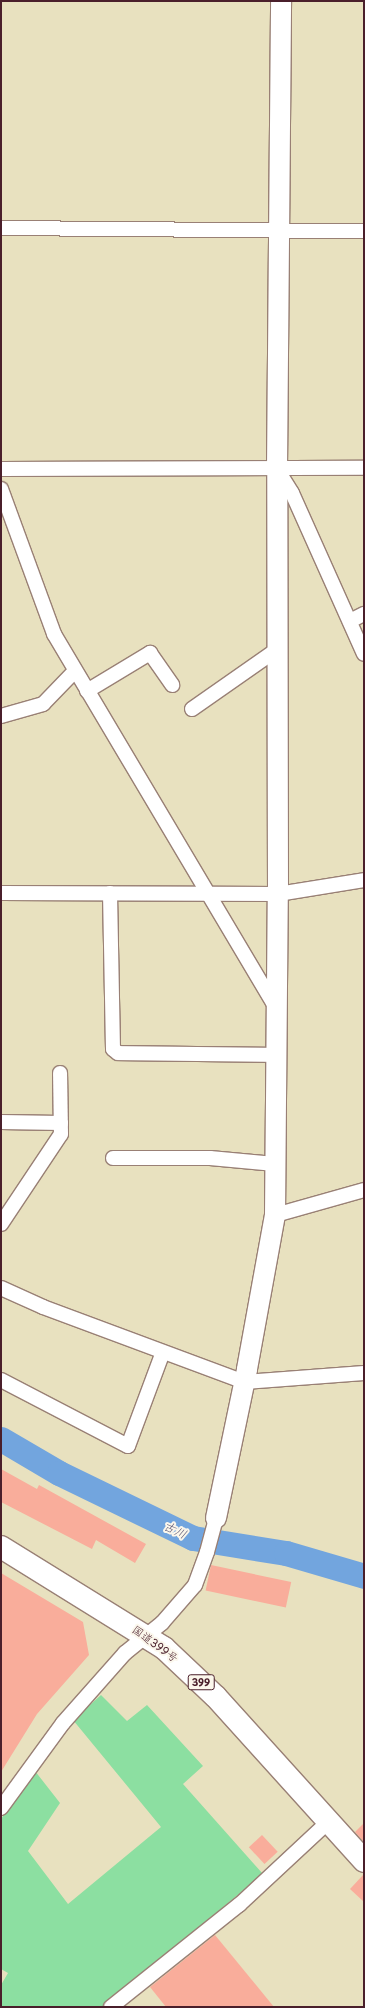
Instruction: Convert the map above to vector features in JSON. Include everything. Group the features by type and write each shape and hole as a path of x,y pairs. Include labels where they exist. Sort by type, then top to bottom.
{"highway":[{"name":"国道399号","path":"1,1548 164,1648 211,1692 364,1861"}],"street":[{"path":"1,1808 63,1723 126,1653 146,1636 195,1585 207,1552 216,1518 245,1382 275,1215 279,648 277,468 281,231 281,1"},
{"path":"1,228 364,231"},
{"path":"277,468 292,493 364,654"},
{"path":"1,469 364,468"},
{"path":"1,489 54,634 206,893 276,1008"},
{"path":"350,621 364,614"},
{"path":"192,709 279,648"},
{"path":"87,691 150,653 172,685"},
{"path":"1,716 43,704 75,671"},
{"path":"2,890 110,893 278,894 364,880"},
{"path":"110,893 113,1049 118,1053 276,1055"},
{"path":"1,1224 61,1134 60,1073"},
{"path":"1,1122 60,1123"},
{"path":"113,1158 210,1158 275,1164"},
{"path":"275,1215 364,1190"},
{"path":"1,1288 43,1307 245,1382 364,1373"},
{"path":"1,1380 128,1446 164,1352"},
{"path":"112,2007 239,1905 328,1822"}],"green space":[{"path":"101,1695 127,1721 147,1705 203,1766 183,1784 263,1874 103,2007 1,2007 1,1985 8,1973 1,1969 1,1819 35,1771 60,1803 28,1851 68,1904 161,1827 73,1720"}],"building":[{"path":"1,1469 37,1489 39,1485 146,1544 135,1563 96,1540 92,1549 1,1502"},
{"path":"211,1565 291,1582 286,1607 206,1590"},
{"path":"1,1573 83,1622 89,1655 37,1714 1,1772"},
{"path":"364,1823 364,1842 355,1832"},
{"path":"262,1835 278,1852 265,1864 249,1847"},
{"path":"364,1874 364,1902 350,1889"},
{"path":"215,1935 274,2007 166,2007 150,1987"}],"waterway":[{"name":"古川","path":"1,1439 59,1473 193,1538 286,1553 364,1576"}]}
